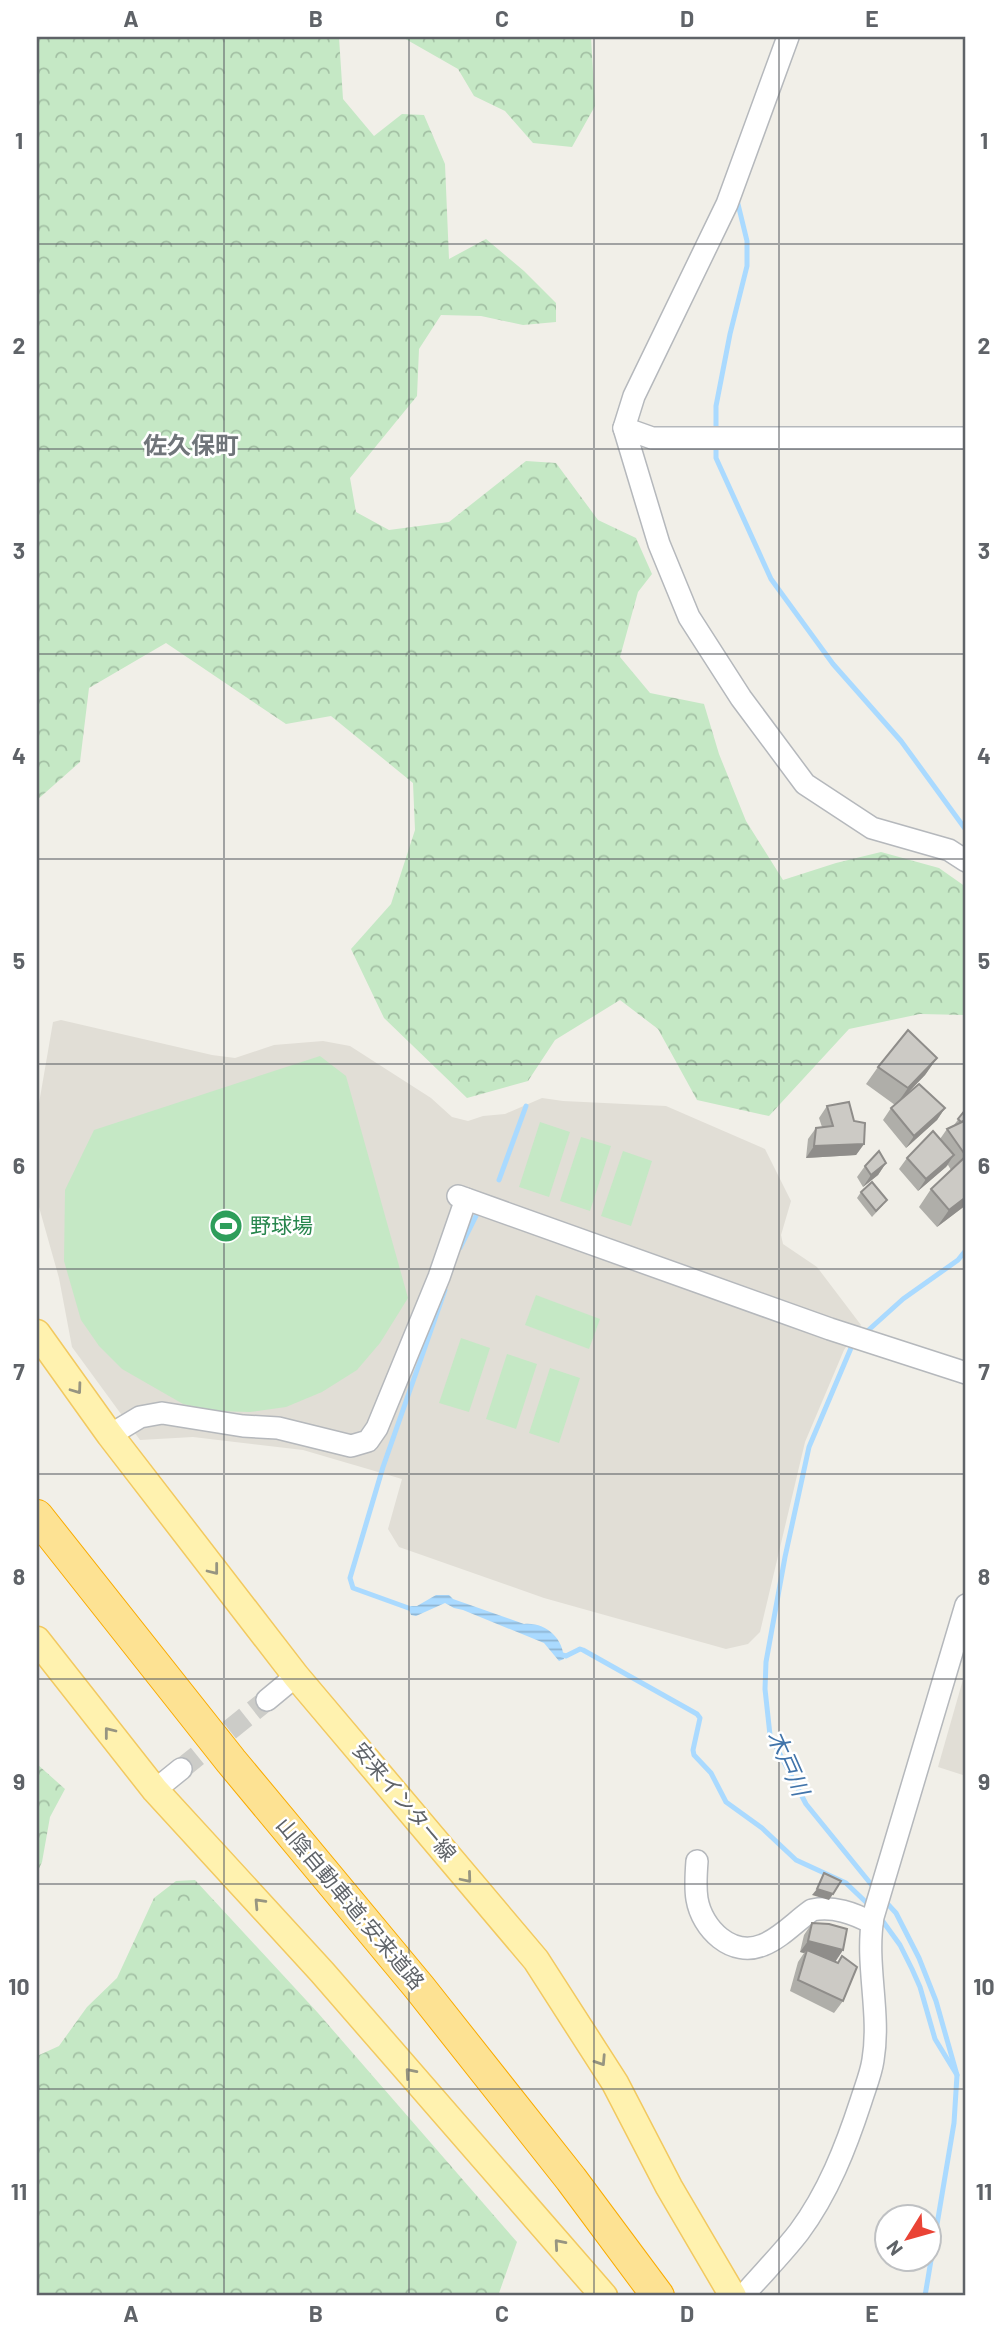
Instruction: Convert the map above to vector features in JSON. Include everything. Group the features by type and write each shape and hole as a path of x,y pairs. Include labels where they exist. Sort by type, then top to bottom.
{"highway":[{"name":"山陰自動車道;安来道路","path":"37,1516 231,1761 370,1926 646,2296"},
{"name":"山陰自動車道;安来道路","path":"37,1534 199,1739 511,2112 659,2296"}],"main road":[{"name":"安来インター線","path":"37,1333 110,1435 296,1676 536,1960 615,2083 669,2187 733,2296"},
{"path":"37,1640 155,1790 322,1972 604,2296"}],"street":[{"path":"788,37 727,204 634,396 624,428 659,544 689,617 741,698 805,784 872,828 949,850 966,861"},
{"path":"624,428 652,438 966,438"},
{"path":"110,1435 140,1417 163,1413 243,1426 278,1428 351,1446 368,1441 377,1428 439,1276 462,1197 830,1329 966,1373"},
{"path":"743,2296 800,2231 839,2164 853,2126 873,2061 875,2003 869,1947 873,1920 966,1605"},
{"path":"267,1700 296,1676"},
{"path":"155,1790 181,1769"},
{"path":"697,1861 697,1902 712,1931 732,1945 760,1947 812,1910 854,1913 873,1920"}],"shaded area":[{"path":"61,1020 235,1058 274,1045 323,1041 350,1046 431,1098 452,1117 468,1121 483,1116 505,1114 542,1098 666,1106 765,1149 791,1201 781,1235 783,1244 817,1267 861,1325 844,1350 805,1442 760,1632 748,1644 726,1649 544,1598 399,1547 388,1529 402,1479 303,1450 193,1437 140,1440 72,1347 59,1278 37,1200 37,1115 53,1022"},
{"path":"966,1669 966,1776 938,1767"}],"green space":[{"path":"37,37 339,37 343,99 374,136 402,114 424,115 445,164 449,259 486,239 556,303 556,322 523,325 481,316 441,315 419,349 417,396 350,478 356,512 389,530 449,522 526,461 556,463 598,520 636,538 652,574 638,592 620,657 650,693 704,704 719,754 746,821 783,880 881,852 939,868 966,887 965,1015 920,1014 849,1029 769,1116 697,1100 658,1029 620,1000 555,1040 528,1081 467,1098 384,1018 351,949 391,904 415,830 413,783 331,716 286,724 166,643 89,688 80,762 37,800"},
{"path":"402,37 591,37 595,106 572,147 533,143 505,111 474,96 458,69"},
{"name":"野球場","path":"320,1056 346,1076 408,1298 380,1343 357,1370 322,1392 286,1407 250,1412 215,1411 183,1404 122,1369 99,1346 81,1320 64,1261 65,1190 94,1130"},
{"path":"540,1122 570,1132 549,1197 519,1187"},
{"path":"581,1137 611,1146 590,1211 560,1201"},
{"path":"623,1151 652,1161 631,1226 601,1216"},
{"path":"536,1295 600,1319 589,1349 525,1325"},
{"path":"461,1338 490,1348 469,1412 439,1403"},
{"path":"507,1354 537,1364 516,1429 486,1419"},
{"path":"550,1368 580,1378 559,1443 529,1433"},
{"path":"37,1764 65,1789 50,1817 42,1862 37,1873"},
{"path":"195,1880 318,2013 517,2242 498,2296 37,2296 37,2056 59,2046 87,2007 117,1978 154,1898 176,1881"}],"water":[{"path":"436,1595 449,1595 453,1599 524,1624 546,1629 557,1638 564,1659 559,1661 544,1643 445,1603 416,1616 411,1615 411,1606 417,1606"}],"building":[{"path":"908,1030 937,1058 908,1088 878,1067"},
{"path":"919,1084 945,1108 914,1136 891,1108"},
{"path":"849,1102 854,1121 865,1123 864,1144 814,1146 816,1128 833,1126 827,1106"},
{"path":"966,1109 966,1123 958,1119"},
{"path":"964,1121 966,1123 966,1156 947,1129"},
{"path":"933,1131 954,1155 926,1179 907,1158"},
{"path":"879,1151 886,1163 871,1175 865,1166"},
{"path":"966,1156 966,1197 949,1210 931,1189"},
{"path":"872,1182 887,1200 876,1211 861,1192"},
{"path":"824,1873 841,1881 833,1894 817,1889"},
{"path":"812,1923 847,1929 843,1950 808,1941"},
{"path":"807,1950 838,1963 842,1956 857,1967 843,2001 798,1980"}],"waterway":[{"path":"716,434 716,406 747,266 747,241 737,200"},
{"path":"716,444 716,458 771,579 833,664 901,741 966,830"},
{"path":"499,1180 526,1106"},
{"path":"460,1248 477,1214"},
{"name":"木戸川","path":"863,1335 903,1299 958,1260 966,1250"},
{"path":"414,1610 353,1588 350,1578 383,1467 445,1290"},
{"name":"木戸川","path":"857,1342 851,1348 809,1447 785,1557 766,1662 765,1689 770,1735 806,1804 875,1889"},
{"path":"559,1654 566,1656 583,1650 697,1714 700,1718 694,1755 711,1773 726,1802 762,1828 796,1860 846,1883 870,1906"},
{"name":"木戸川","path":"883,1899 896,1913 919,1958 936,2001 957,2075 954,2123 925,2296"},
{"path":"879,1916 900,1945 912,1969 935,2039 957,2075"}],"tunnel":[{"path":"181,1769 267,1700"}],"place":[{"name":"野球場","path":"226,1226"}],"district":[{"name":"佐久保町","path":"191,446"}]}
